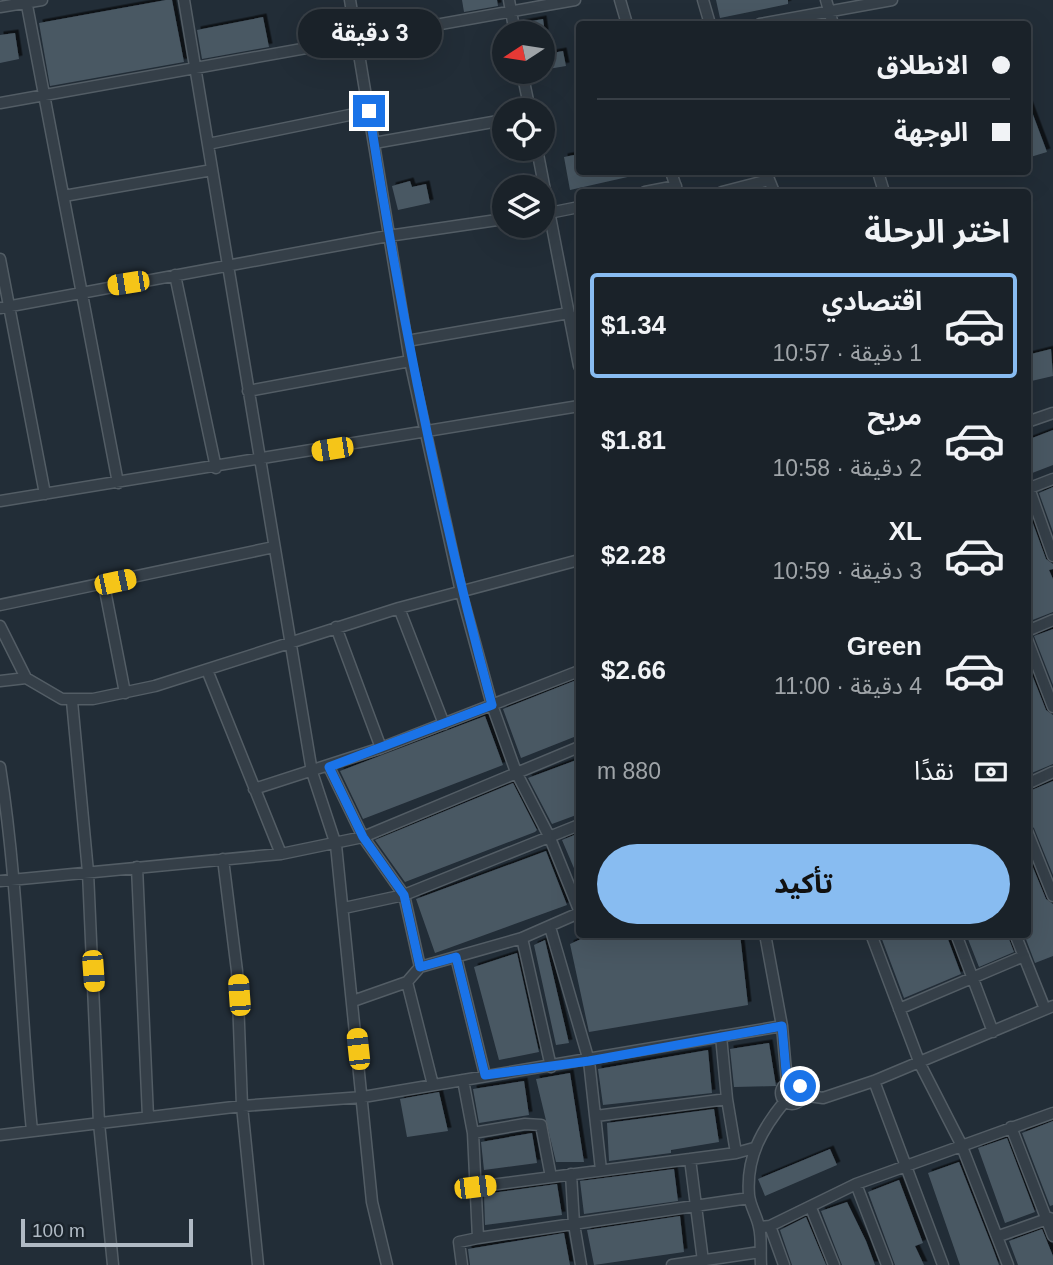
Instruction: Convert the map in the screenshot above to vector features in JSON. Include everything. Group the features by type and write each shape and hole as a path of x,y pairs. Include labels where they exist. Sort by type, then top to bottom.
{"street":[{"path":"0,7 42,0"},
{"path":"184,0 312,772 336,845 372,1202 387,1265"},
{"path":"350,0 410,361 461,592 492,705 516,772 550,838 576,904"},
{"path":"0,103 357,39 510,6 575,0"},
{"path":"620,0 626,21"},
{"path":"703,0 709,21"},
{"path":"771,21 827,6 892,0"},
{"path":"27,1 118,483"},
{"path":"208,144 369,111"},
{"path":"374,143 492,122"},
{"path":"64,196 212,170"},
{"path":"730,189 767,176"},
{"path":"555,211 576,207"},
{"path":"4,307 82,290 388,236 492,221"},
{"path":"552,238 576,350"},
{"path":"0,260 4,307 45,494"},
{"path":"175,275 216,468"},
{"path":"407,341 569,313"},
{"path":"248,391 410,361"},
{"path":"0,501 216,468 576,407"},
{"path":"1031,421 1053,413"},
{"path":"1031,487 1053,479"},
{"path":"1031,496 1053,556"},
{"path":"0,605 274,547"},
{"path":"0,626 26,678 47,693 72,701 125,693 207,670 399,608 576,560"},
{"path":"104,585 125,693"},
{"path":"399,608 444,724"},
{"path":"1031,629 1053,620"},
{"path":"336,627 381,748"},
{"path":"1031,649 1053,707"},
{"path":"207,670 281,854"},
{"path":"254,789 329,767 576,672"},
{"path":"0,681 26,678"},
{"path":"72,701 88,872 99,1123 113,1265"},
{"path":"0,881 281,854 336,845 363,837 576,748"},
{"path":"0,766 15,880 22,1016 32,1131"},
{"path":"329,767 363,837 404,895 420,967"},
{"path":"1031,782 1053,772"},
{"path":"344,908 404,895 576,826"},
{"path":"1031,841 1053,896"},
{"path":"223,859 237,971 242,1106 258,1265"},
{"path":"137,867 148,1117"},
{"path":"353,1001 407,982 420,967 522,938 576,914"},
{"path":"550,927 589,1061 601,1170"},
{"path":"522,938 551,1067"},
{"path":"766,938 782,1026 787,1083 781,1091 785,1101"},
{"path":"872,938 920,1064 961,1144 999,1236 1008,1265"},
{"path":"957,938 993,1032"},
{"path":"802,1095 823,1098 874,1081 1049,1008 1017,938"},
{"path":"899,1009 1024,956"},
{"path":"456,957 485,1075"},
{"path":"407,982 433,1085"},
{"path":"0,1135 242,1106 363,1097 485,1075 589,1061 782,1026"},
{"path":"722,1036 727,1099 736,1153"},
{"path":"463,1080 473,1133 478,1238"},
{"path":"874,1081 943,1265"},
{"path":"787,1083 797,1083 802,1095"},
{"path":"785,1101 795,1103 802,1095"},
{"path":"596,1116 727,1099"},
{"path":"784,1265 749,1198 754,1148 764,1126 785,1101"},
{"path":"765,1227 811,1208 856,1184 906,1164 1053,1113"},
{"path":"473,1133 538,1124 543,1130 551,1177"},
{"path":"1011,1126 1050,1218 1053,1236"},
{"path":"475,1187 736,1153 754,1148"},
{"path":"690,1159 694,1208 703,1261"},
{"path":"571,1174 574,1224 581,1265"},
{"path":"856,1184 887,1265"},
{"path":"462,1265 459,1242 749,1198"},
{"path":"811,1208 834,1265"},
{"path":"999,1236 1050,1218"},
{"path":"761,1265 760,1252 765,1227"},
{"path":"672,1265 760,1252"}],"building":[{"path":"172,0 184,62 50,86 39,23"},
{"path":"462,0 497,0 498,6 464,12"},
{"path":"716,0 788,0 788,4 720,18"},
{"path":"263,17 269,47 202,59 197,30"},
{"path":"15,33 19,59 0,63 0,35"},
{"path":"563,51 566,66 555,68 555,53"},
{"path":"1031,109 1047,152 1031,157"},
{"path":"576,155 576,175 632,176 570,190 564,157"},
{"path":"410,181 412,187 426,184 430,203 398,210 392,186"},
{"path":"1051,349 1053,376 1031,381 1031,354"},
{"path":"1053,430 1053,465 1031,473 1031,438"},
{"path":"1053,487 1053,532 1039,493"},
{"path":"1031,518 1046,559 1053,564 1053,569 1049,570 1053,579 1053,612 1031,621"},
{"path":"1053,629 1053,685 1034,636"},
{"path":"1031,672 1046,710 1053,715 1053,764 1031,773"},
{"path":"576,680 576,736 521,758 503,709"},
{"path":"485,716 503,765 363,819 340,771"},
{"path":"576,760 576,815 552,824 528,778"},
{"path":"1053,781 1053,875 1031,826 1031,790"},
{"path":"513,783 537,830 535,832 405,882 375,840"},
{"path":"576,834 576,873 562,840"},
{"path":"546,851 567,905 435,953 416,899"},
{"path":"1031,863 1046,899 1053,904 1053,956 1035,963 1026,938 1031,938"},
{"path":"583,938 740,938 748,1005 589,1032 570,944"},
{"path":"882,938 948,938 961,974 904,998"},
{"path":"968,938 1009,938 1014,952 979,967"},
{"path":"545,940 569,1043 556,1045 534,945"},
{"path":"517,953 539,1052 499,1060 474,967"},
{"path":"769,1043 776,1086 734,1087 730,1049"},
{"path":"708,1050 712,1093 603,1105 598,1069"},
{"path":"570,1073 584,1162 556,1162 536,1079"},
{"path":"524,1081 529,1115 479,1123 473,1089"},
{"path":"439,1092 448,1131 407,1137 400,1099"},
{"path":"714,1109 719,1142 671,1150 671,1153 609,1161 607,1123"},
{"path":"1053,1121 1053,1205 1050,1206 1022,1133"},
{"path":"532,1133 537,1163 484,1170 481,1142"},
{"path":"1007,1138 1035,1212 1005,1223 978,1148"},
{"path":"830,1149 837,1165 765,1196 758,1179"},
{"path":"959,1162 999,1265 960,1265 928,1173"},
{"path":"674,1169 678,1201 584,1214 580,1181"},
{"path":"899,1180 923,1243 915,1246 924,1265 895,1265 868,1192"},
{"path":"557,1184 562,1215 485,1225 484,1194"},
{"path":"847,1202 875,1265 842,1265 821,1211"},
{"path":"680,1216 684,1252 594,1265 587,1230"},
{"path":"806,1217 826,1265 792,1265 780,1230"},
{"path":"1042,1229 1053,1256 1053,1265 1018,1265 1009,1241"},
{"path":"564,1233 570,1265 470,1265 468,1249"}],"route":[{"path":"369,111 410,361 461,592 492,705 329,767 363,837 404,895 420,967 456,957 485,1075 589,1061 782,1026 787,1083 794,1082 800,1086"}]}
